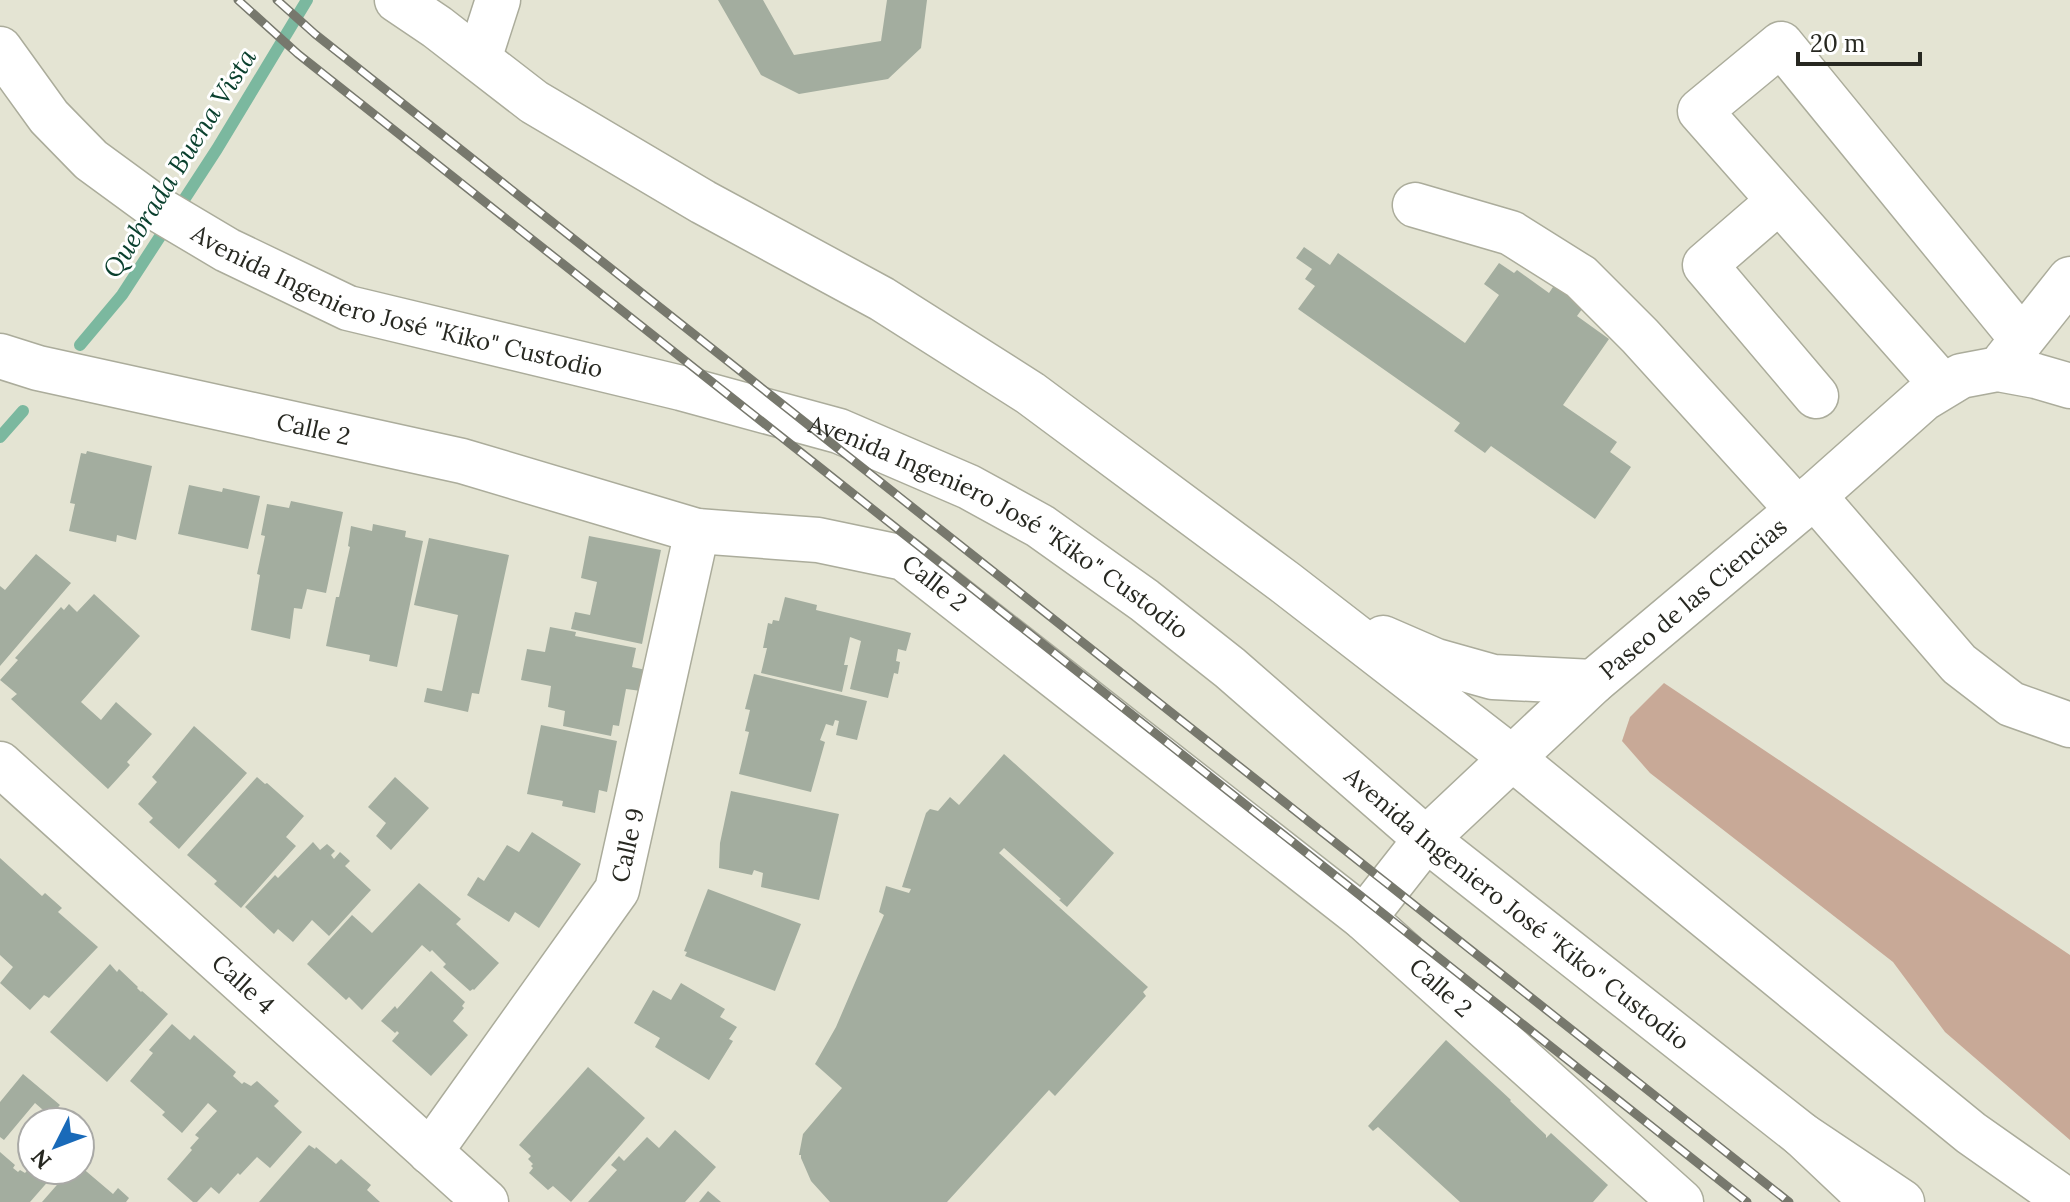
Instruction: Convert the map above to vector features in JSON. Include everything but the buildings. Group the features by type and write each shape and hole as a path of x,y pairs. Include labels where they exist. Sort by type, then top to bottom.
{"main road":[{"path":"479,59 498,0"},
{"path":"399,2 437,27 534,102 703,202 882,299 1030,393 1512,758 1971,1133 2069,1202"},
{"path":"1943,386 1700,111 1781,44 2010,354 2070,279"},
{"name":"Avenida Ingeniero José \"Kiko\" Custodio","path":"0,49 49,117 91,160 158,209 227,250 348,308 681,388 839,431 969,487 1040,526 1144,600 1230,668 1426,839 1802,1135 1902,1202"},
{"path":"1779,201 1705,265 1816,396"},
{"path":"1415,205 1511,233 1581,277 1806,503 1959,664 2011,704 2070,725"},
{"name":"Paseo de las Ciencias","path":"1364,918 1426,839 1593,682 1806,503 1923,399 1961,376 2010,354 2036,376 2070,386"},
{"name":"Calle 2","path":"0,356 38,368 462,461 697,531 818,540 904,558 1364,918 1681,1202"},
{"name":"Calle 9","path":"430,1152 617,890 697,531"},
{"path":"1325,614 1436,661 1493,677 1593,682"},
{"name":"Calle 4","path":"0,764 486,1202"},
{"path":"1802,1135 1873,1202"}],"shaded area":[{"path":"1664,683 2070,955 2070,1140 1945,1032 1893,962 1650,773 1622,741 1630,717"}],"waterway":[{"name":"Quebrada Buena Vista","path":"80,345 122,295 217,149 307,0"},
{"name":"Quebrada Buena Vista","path":"0,437 23,411"}],"railway":[{"path":"238,0 298,54 1747,1202"},
{"path":"277,0 315,34 1789,1202"}]}
